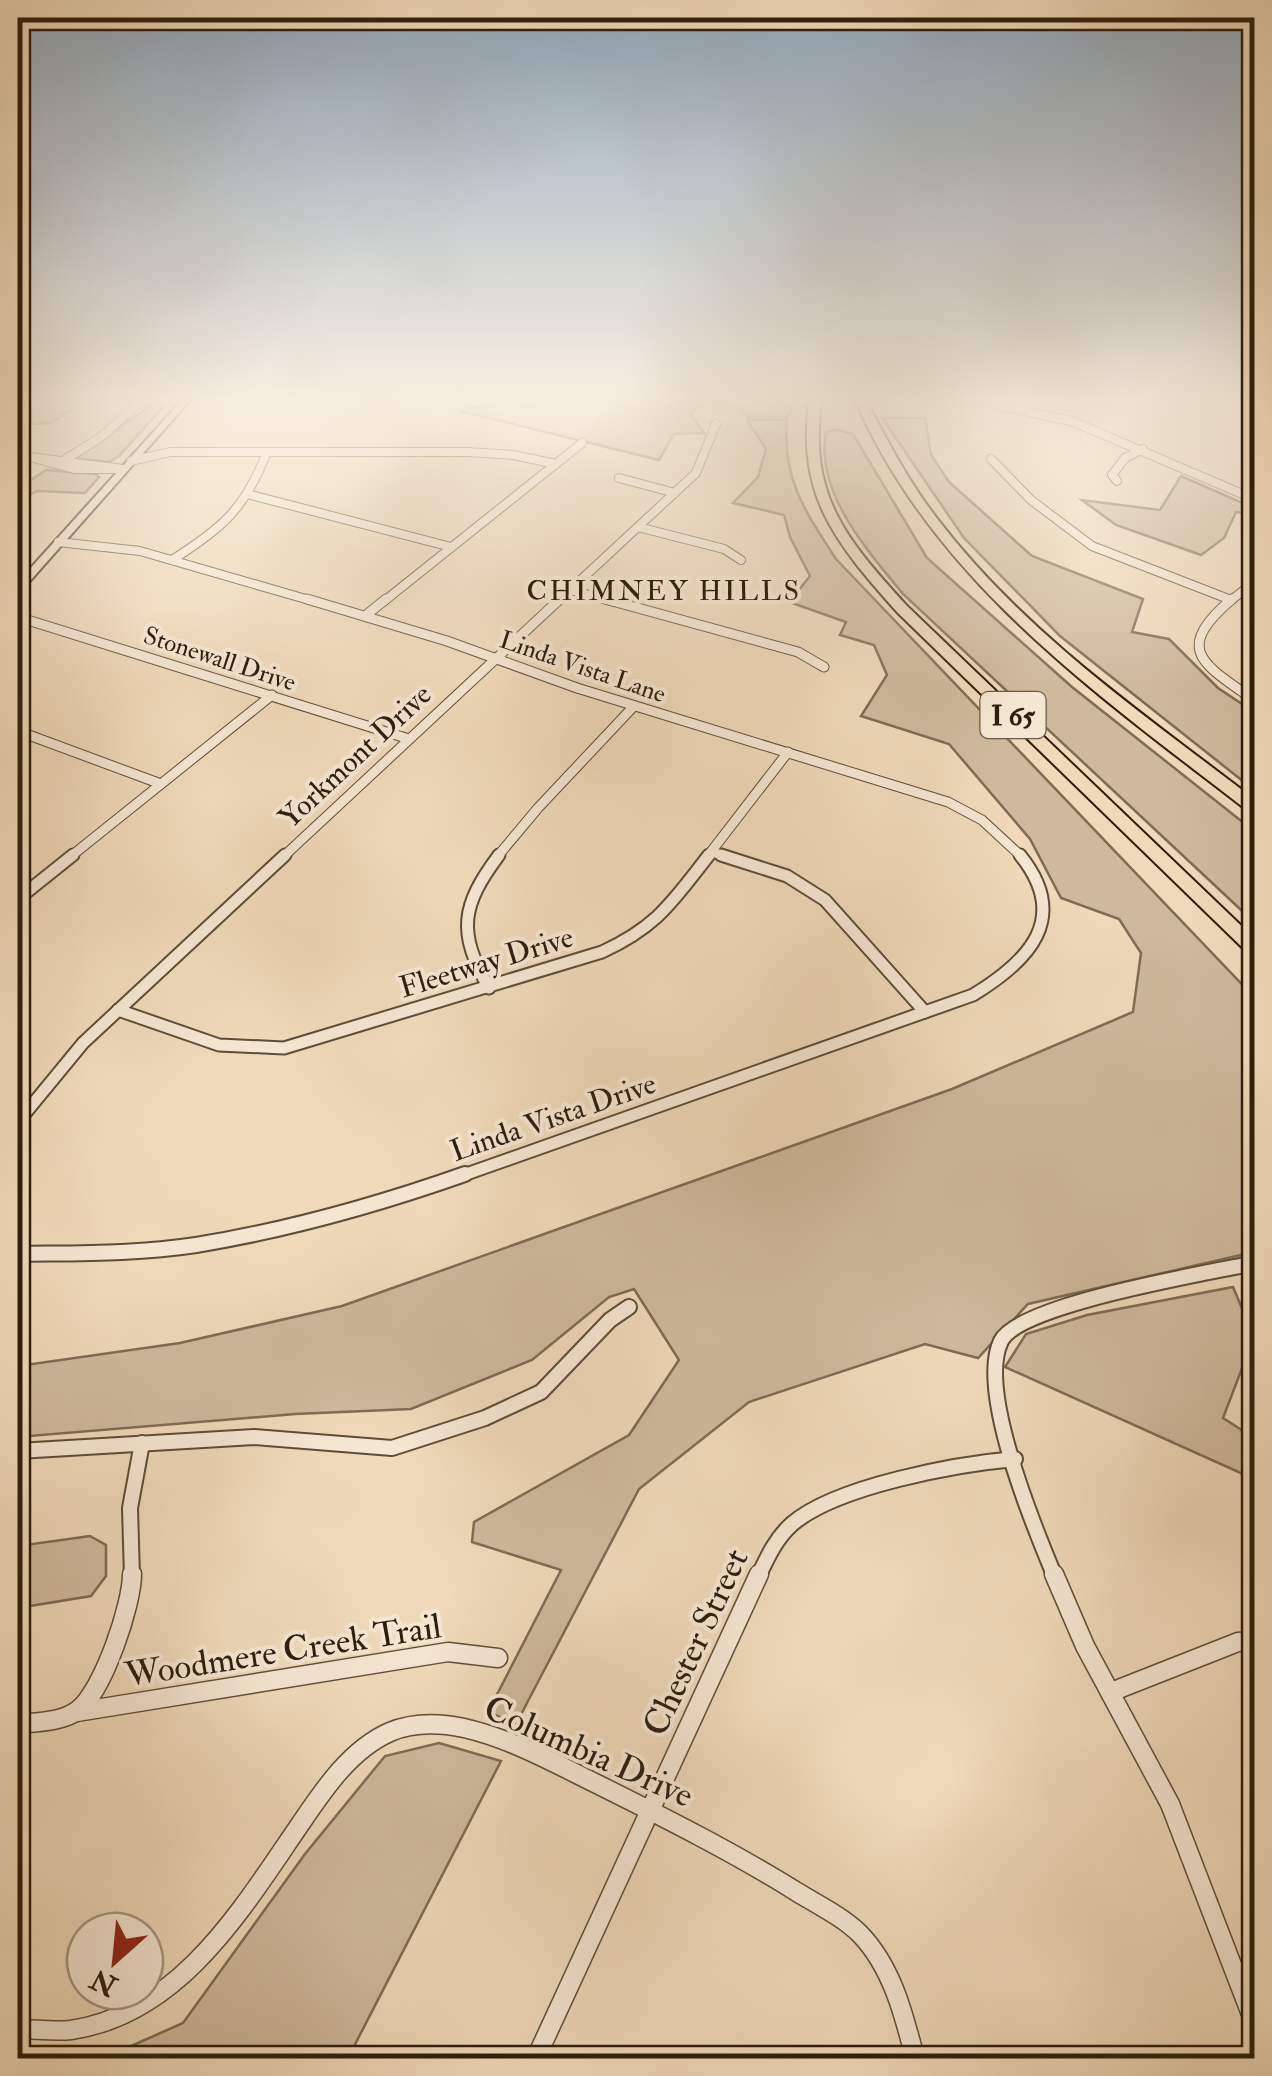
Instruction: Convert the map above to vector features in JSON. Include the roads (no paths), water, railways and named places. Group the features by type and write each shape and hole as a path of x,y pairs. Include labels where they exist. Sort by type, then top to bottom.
{"highway":[{"name":"I 65","path":"821,494 850,551 902,608 1254,948"},
{"name":"I 65","path":"910,494 946,543 1038,637 1254,808"}],"main road":[{"path":"18,588 101,494"}],"street":[{"path":"365,616 518,494"},
{"name":"Yorkmont Drive","path":"18,1122 62,1065 118,1010 675,494"},
{"path":"1025,494 1092,546 1231,600"},
{"path":"172,560 225,524 252,495 451,547"},
{"path":"638,527 724,548 741,560"},
{"name":"Linda Vista Lane","path":"58,542 123,547 365,616 634,706 931,796 983,819 1024,854 1039,881 1044,906"},
{"path":"1254,582 1204,622 1197,633 1197,645 1214,672 1254,700"},
{"path":"571,590 798,652 824,667"},
{"name":"Stonewall Drive","path":"18,616 410,739"},
{"path":"18,898 272,695"},
{"path":"489,988 475,963 466,930 469,902 479,878 634,706"},
{"path":"18,731 161,784"},
{"name":"Fleetway Drive","path":"118,1010 210,1045 265,1050 312,1042 602,952 634,937 670,908 788,752"},
{"path":"712,852 787,876 825,900 925,1012"},
{"name":"Linda Vista Drive","path":"18,1254 97,1253 194,1245 328,1219 404,1196 987,988 1025,961 1041,936 1044,906"},
{"path":"1254,1263 1076,1304 1022,1324 1002,1338 993,1356 994,1391 1003,1436 1015,1459 1024,1494 1075,1626 1112,1692 1190,1852 1254,2022"},
{"path":"18,1451 254,1437 380,1448 426,1438 514,1407 541,1392 610,1320 629,1307"},
{"path":"77,1712 94,1690 128,1612 132,1594 130,1508 142,1444"},
{"name":"Chester Street","path":"536,2058 770,1551 791,1525 823,1504 958,1464 1015,1459"},
{"path":"1112,1692 1238,1642 1254,1642"},
{"name":"Woodmere Creek Trail","path":"18,1724 448,1652 498,1658"},
{"name":"Columbia Drive","path":"18,2029 82,2031 146,2005 171,1986 228,1926 326,1788 362,1751 392,1731 433,1722 477,1731 650,1809 784,1883 859,1933 882,1964 904,2013 915,2058"}],"district":[{"name":"CHIMNEY HILLS","path":"664,590"}]}
